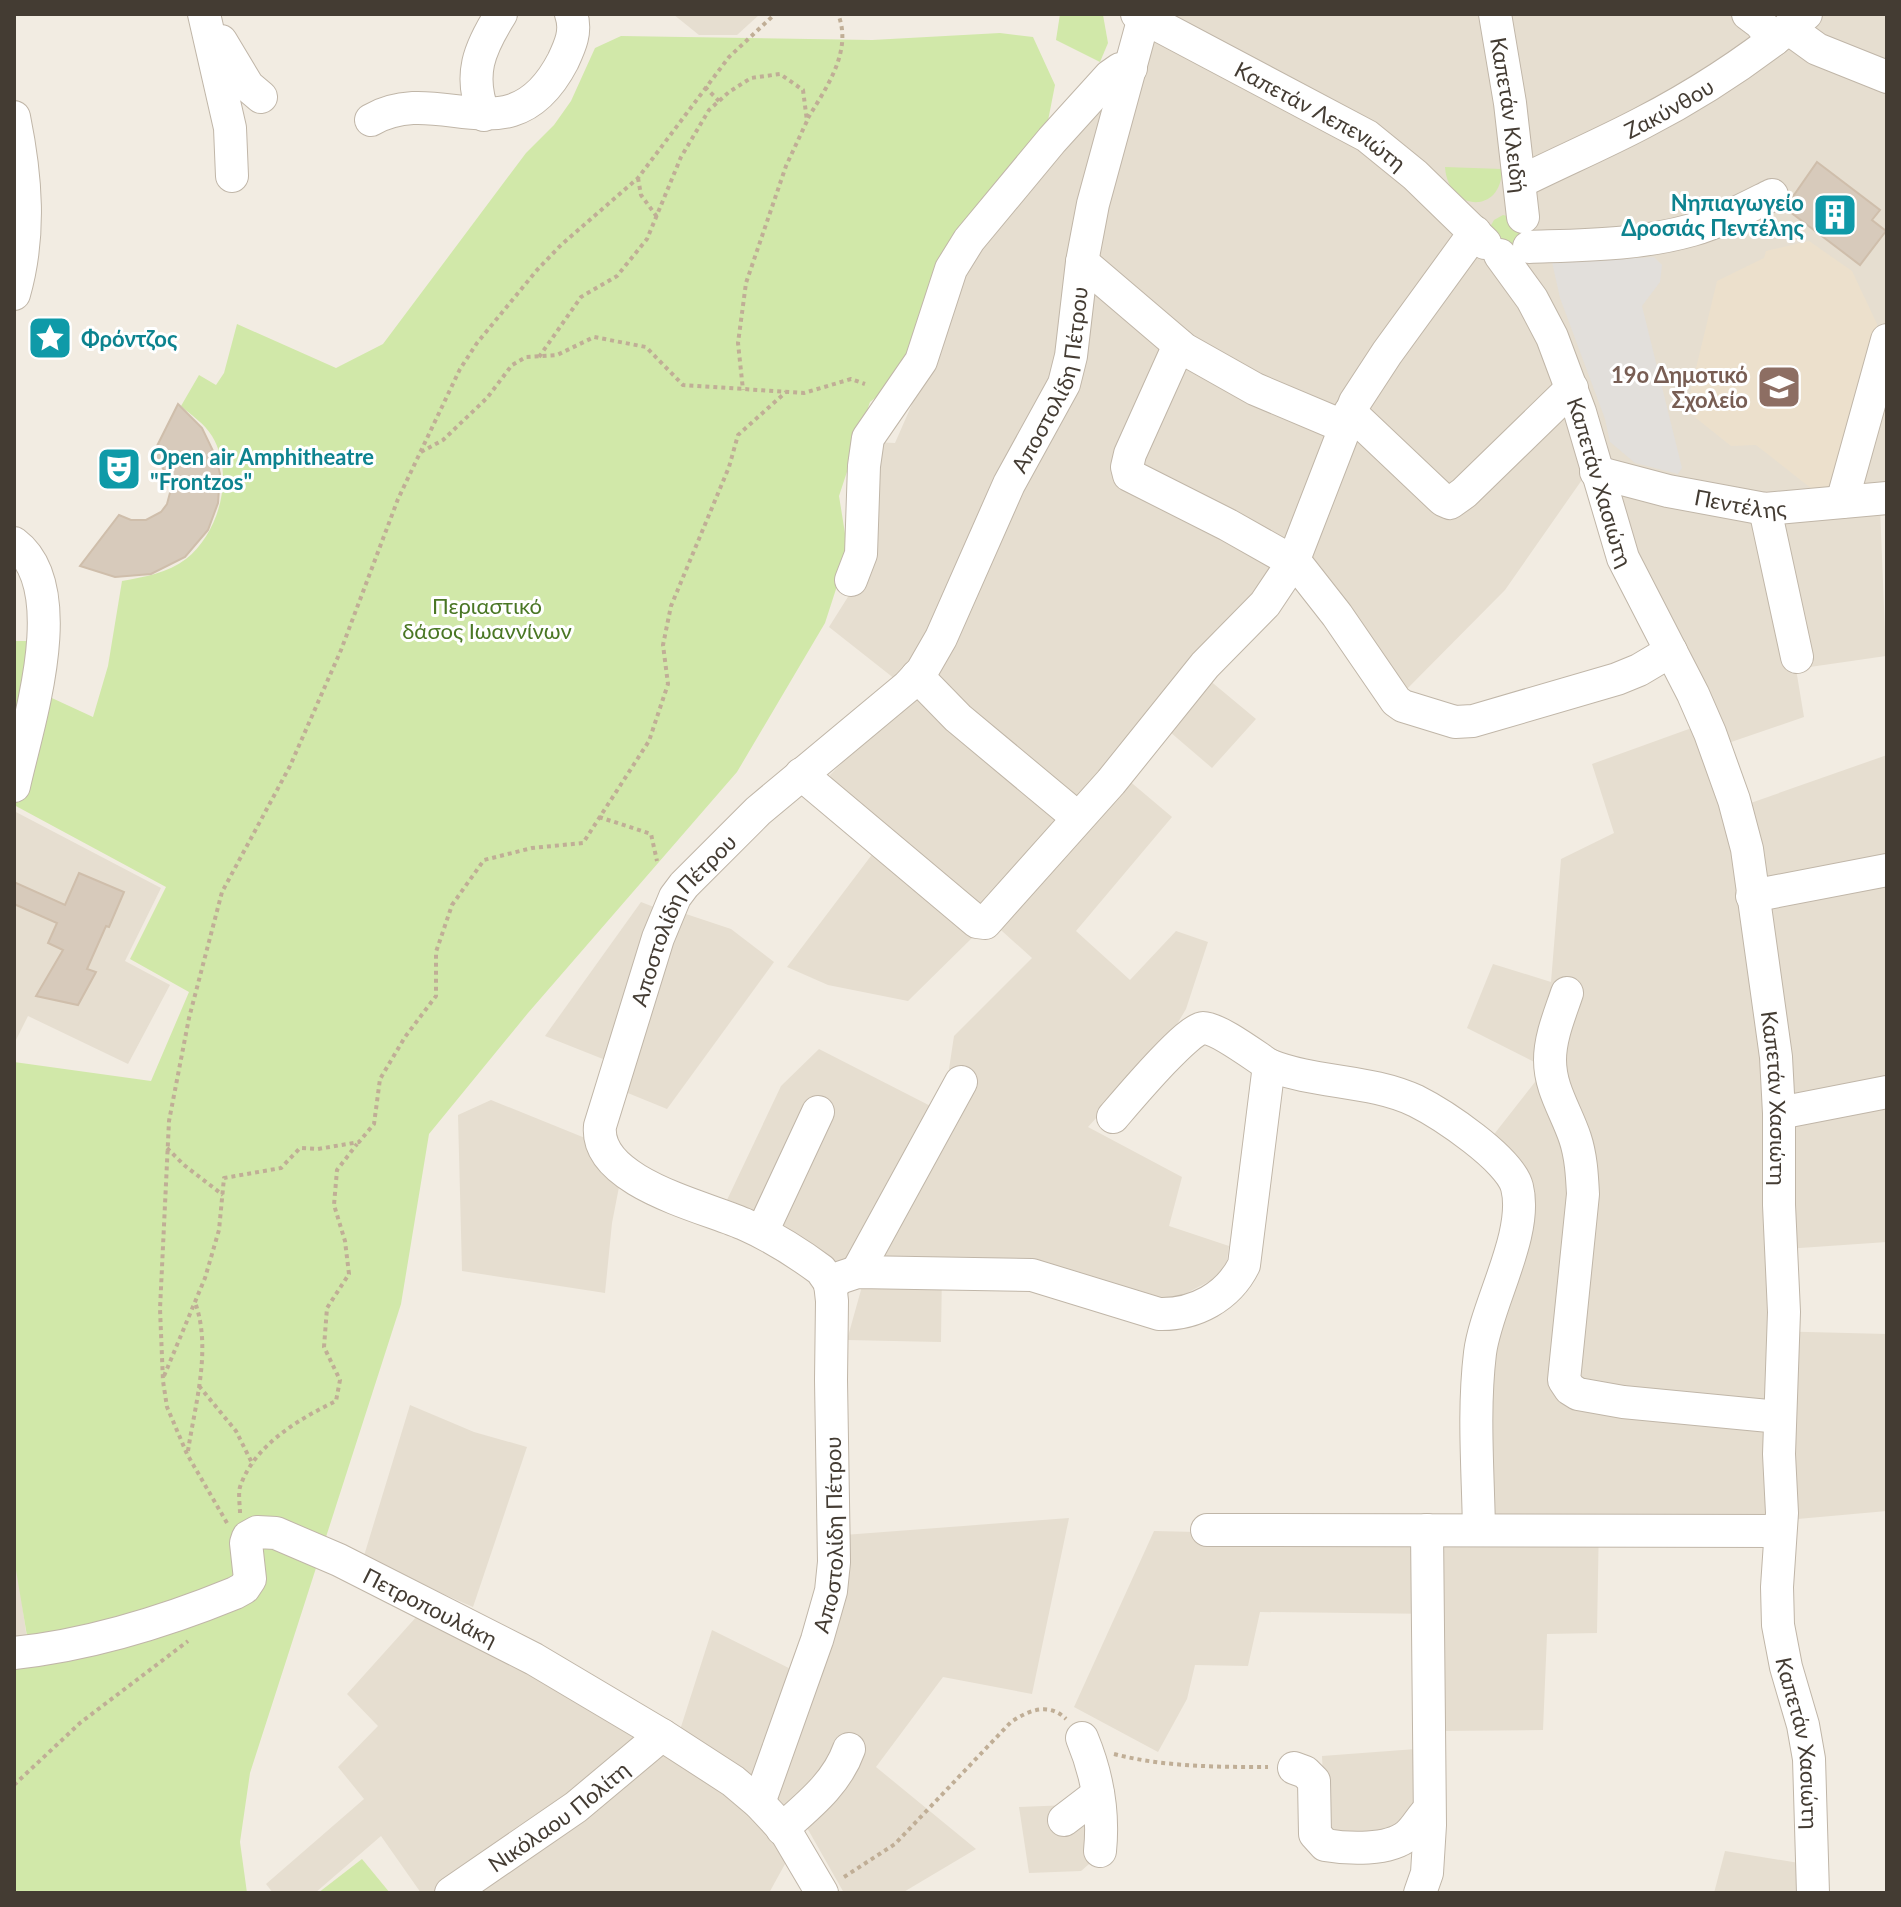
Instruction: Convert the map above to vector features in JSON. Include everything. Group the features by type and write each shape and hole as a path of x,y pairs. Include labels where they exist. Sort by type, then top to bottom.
{"street":[{"path":"204,14 248,86 261,97"},
{"path":"204,14 228,115 232,176"},
{"path":"484,115 477,98 475,73 486,41 501,14"},
{"path":"371,120 385,112 402,108 484,115 514,110 548,85 571,43 571,14"},
{"name":"Καπετάν Κλειδή","path":"1495,14 1520,182 1499,231"},
{"path":"1748,14 1760,23 1789,27 1817,49 1887,77"},
{"name":"Καπετάν Λεπενιώτη","path":"1140,16 1175,23 1367,136 1499,231"},
{"name":"Αποστολίδη Πέτρου","path":"759,1803 817,1640 831,1591 844,1278 821,1270 762,1232 639,1183 609,1155 599,1132 654,949 675,897 691,875 722,845 801,774 897,696 917,676 941,638 1009,484 1064,384 1071,356 1082,262 1093,204 1131,68 1140,16"},
{"name":"Ζακύνθου","path":"1520,182 1645,122 1720,78 1789,27"},
{"path":"851,580 861,554 868,438 921,361 945,283 958,256 1052,140 1110,76 1120,69 1131,68"},
{"path":"14,117 25,196 24,245 14,294"},
{"path":"801,774 977,922 985,923 1078,818 1205,665 1258,613 1293,562 1348,420 1387,353 1499,231 1614,243 1673,234 1717,221 1772,195"},
{"name":"Καπετάν Χασιώτη","path":"1499,231 1552,337 1572,388 1623,558 1693,694 1723,766 1742,825 1776,1057 1784,1312 1778,1625 1809,1759 1813,1893"},
{"path":"1082,262 1179,345 1255,389 1348,420 1450,503 1572,388"},
{"path":"1842,502 1887,340"},
{"path":"1179,345 1130,454 1129,475 1293,562 1309,577 1396,701 1412,710 1455,722 1486,718 1617,679 1671,651"},
{"name":"Πεντέλης","path":"1596,472 1668,491 1765,509 1887,498"},
{"path":"1765,509 1797,657"},
{"path":"14,543 30,560 38,582 43,648 39,687 14,786"},
{"path":"917,676 958,718 1078,818"},
{"path":"1752,896 1887,870"},
{"path":"1567,993 1551,1044 1550,1059 1554,1089 1575,1137 1582,1173 1583,1194 1564,1380 1566,1385 1578,1394 1623,1402 1780,1417"},
{"path":"1113,1117 1174,1050 1197,1029 1204,1027 1269,1065 1298,1076 1361,1085 1415,1101 1496,1158 1514,1179 1518,1195 1517,1219 1506,1266 1483,1336 1478,1372 1479,1530"},
{"path":"844,1278 1032,1275 1159,1314 1175,1315 1206,1304 1232,1285 1244,1265 1269,1065"},
{"path":"844,1278 961,1082"},
{"path":"1779,1113 1887,1092"},
{"path":"762,1232 818,1112"},
{"path":"1207,1530 1780,1531"},
{"path":"1420,1893 1427,1873 1429,1810 1427,1530"},
{"name":"Πετροπουλάκη","path":"238,1535 263,1531 295,1539 534,1659 662,1735 733,1781 759,1803 782,1829 812,1887"},
{"path":"14,1653 136,1628 169,1619 235,1593 250,1579 238,1535"},
{"name":"Νικόλαου Πολίτη","path":"451,1893 576,1807 662,1735"},
{"path":"1082,1738 1098,1794 1100,1851"},
{"path":"782,1829 828,1786 845,1762 849,1749"},
{"path":"1294,1768 1305,1772 1314,1781 1315,1834 1325,1845 1378,1845 1397,1841 1411,1832 1429,1810"},
{"path":"1064,1820 1098,1794"}],"path":[{"path":"238,1535 219,1511 169,1415 163,1381 160,1283 166,1147 189,1018 222,892 290,766 341,650 398,499 452,384 477,343 561,245 638,178 729,57 775,14"},
{"path":"743,390 738,343 746,283 786,166 838,65 842,23 838,14"},
{"path":"539,357 581,297 617,276 647,239 681,157 709,110 719,101 751,78 780,74 803,90 807,121"},
{"path":"705,87 719,101"},
{"path":"638,178 641,195 657,217"},
{"path":"419,453 443,440 487,398 512,365 526,357 557,355 594,337 646,347 683,385 804,393 851,379 865,384"},
{"path":"238,1535 241,1519 239,1489 258,1456 297,1420 336,1401 340,1380 324,1347 327,1308 349,1274 345,1241 334,1205 337,1170 374,1124 380,1079 405,1037 436,996 436,952 452,905 484,860 532,848 583,843 649,741 668,684 663,645 671,606 729,467 738,435 786,392"},
{"path":"599,817 651,834 657,861"},
{"path":"163,1381 205,1278 219,1230 224,1178 281,1168 300,1148 318,1149 359,1142"},
{"path":"166,1147 223,1195"},
{"path":"187,1454 199,1386 201,1318 195,1302"},
{"path":"199,1386 236,1431 253,1465"},
{"path":"14,1785 80,1723 191,1639"},
{"path":"812,1887 865,1865 895,1844 996,1735 1017,1718 1040,1709 1054,1710 1063,1716 1082,1738 1104,1752 1136,1760 1196,1766 1294,1768"}],"shaded area":[{"path":"673,14 760,14 737,35 699,35"},
{"path":"1156,14 1887,14 1887,484 1879,483 1886,656 1796,669 1804,717 1702,752 1725,812 1887,755 1887,1242 1771,1250 1772,1331 1887,1334 1887,1511 1775,1521 1599,1519 1597,1633 1547,1634 1543,1730 1437,1731 1438,1614 1260,1612 1248,1666 1195,1665 1187,1699 1158,1752 1074,1707 1154,1531 1489,1539 1486,1391 1522,1246 1488,1142 1546,1068 1467,1028 1493,964 1551,982 1561,859 1614,833 1592,764 1711,721 1616,506 1607,444 1505,590 1400,696 1290,543 1277,575 1196,669 1256,719 1212,768 1156,720 1114,768 1172,817 1076,931 1130,980 1176,931 1208,942 1186,1009 1170,1036 1088,1127 1182,1177 1169,1226 1229,1246 1225,1273 1162,1306 942,1266 941,1342 847,1340 868,1265 842,1266 808,1253 727,1200 781,1086 819,1049 952,1117 971,1082 949,1069 954,1036 1032,958 982,913 974,936 908,1001 828,985 787,967 886,836 832,788 830,775 927,677 900,683 829,627 851,592 874,442 895,443 937,347 964,262"},
{"name":"19ο Δημοτικό Σχολείο","path":"1809,241 1852,271 1877,324 1875,365 1838,486 1812,489 1756,445 1731,446 1686,410 1717,281 1764,258 1766,251"},
{"path":"1654,257 1662,265 1660,282 1642,306 1682,468 1678,474 1635,463 1610,442 1605,419 1560,298 1552,262"},
{"path":"14,811 161,888 125,961 170,985 128,1064 28,1016 14,1044"},
{"path":"641,902 659,909 608,1061 545,1036"},
{"path":"674,910 731,929 774,962 667,1109 618,1089"},
{"path":"491,1100 590,1140 598,1167 619,1187 605,1293 462,1271 458,1115"},
{"path":"410,1405 474,1432 527,1447 473,1607 363,1559"},
{"path":"1069,1518 1032,1694 943,1677 876,1767 976,1849 902,1893 844,1893 806,1826 769,1893 421,1893 381,1836 315,1893 273,1893 266,1884 364,1799 338,1767 378,1726 347,1694 418,1615 559,1689 672,1755 712,1630 813,1680 844,1535"},
{"path":"14,1564 27,1639 14,1641"},
{"path":"1416,1749 1414,1817 1400,1837 1326,1843 1322,1756"},
{"path":"1094,1804 1093,1856 1089,1864 1081,1871 1029,1873 1019,1807"},
{"path":"1725,1851 1805,1864 1808,1893 1714,1893"}],"green space":[{"path":"1060,14 1103,15 1108,43 1100,62 1056,40"},
{"name":"Περιαστικό δάσος Ιωαννίνων","path":"1000,33 1033,37 1055,85 1045,136 903,376 870,402 839,496 848,552 825,623 737,772 528,1013 429,1134 401,1304 250,1773 240,1842 247,1893 14,1893 14,1664 31,1660 14,1558 14,1062 151,1081 189,992 130,959 166,887 14,805 26,762 14,757 14,641 31,641 28,687 93,717 108,666 122,581 156,574 179,564 198,548 215,518 223,484 219,451 206,428 181,406 199,375 216,385 224,373 237,324 336,368 383,344 526,153 554,125 571,101 595,48 621,36 872,40"},
{"path":"1445,167 1502,169 1500,184 1494,194 1485,200 1464,200 1448,182"},
{"path":"1503,215 1521,231 1517,243 1504,248 1490,227 1494,220"},
{"path":"362,1859 390,1893 318,1893"}],"building":[{"name":"Νηπιαγωγείο Δροσιάς Πεντέλης","path":"1817,162 1880,210 1872,220 1886,231 1860,265 1785,208"},
{"path":"178,404 202,428 216,457 220,474 218,503 208,530 185,557 151,574 115,577 80,566 119,515 131,520 146,520 161,512 167,504 171,489 169,478 160,464 151,458"},
{"path":"79,873 124,892 87,969 96,972 78,1005 36,996 63,950 48,943 57,923 14,904 14,882 65,905"}],"place":[{"name":"Νηπιαγωγείο Δροσιάς Πεντέλης","path":"1835,215"},
{"name":"Φρόντζος","path":"50,338"},
{"name":"19ο Δημοτικό Σχολείο","path":"1779,387"},
{"name":"Open air Amphitheatre \"Frontzos\"","path":"119,469"}]}
